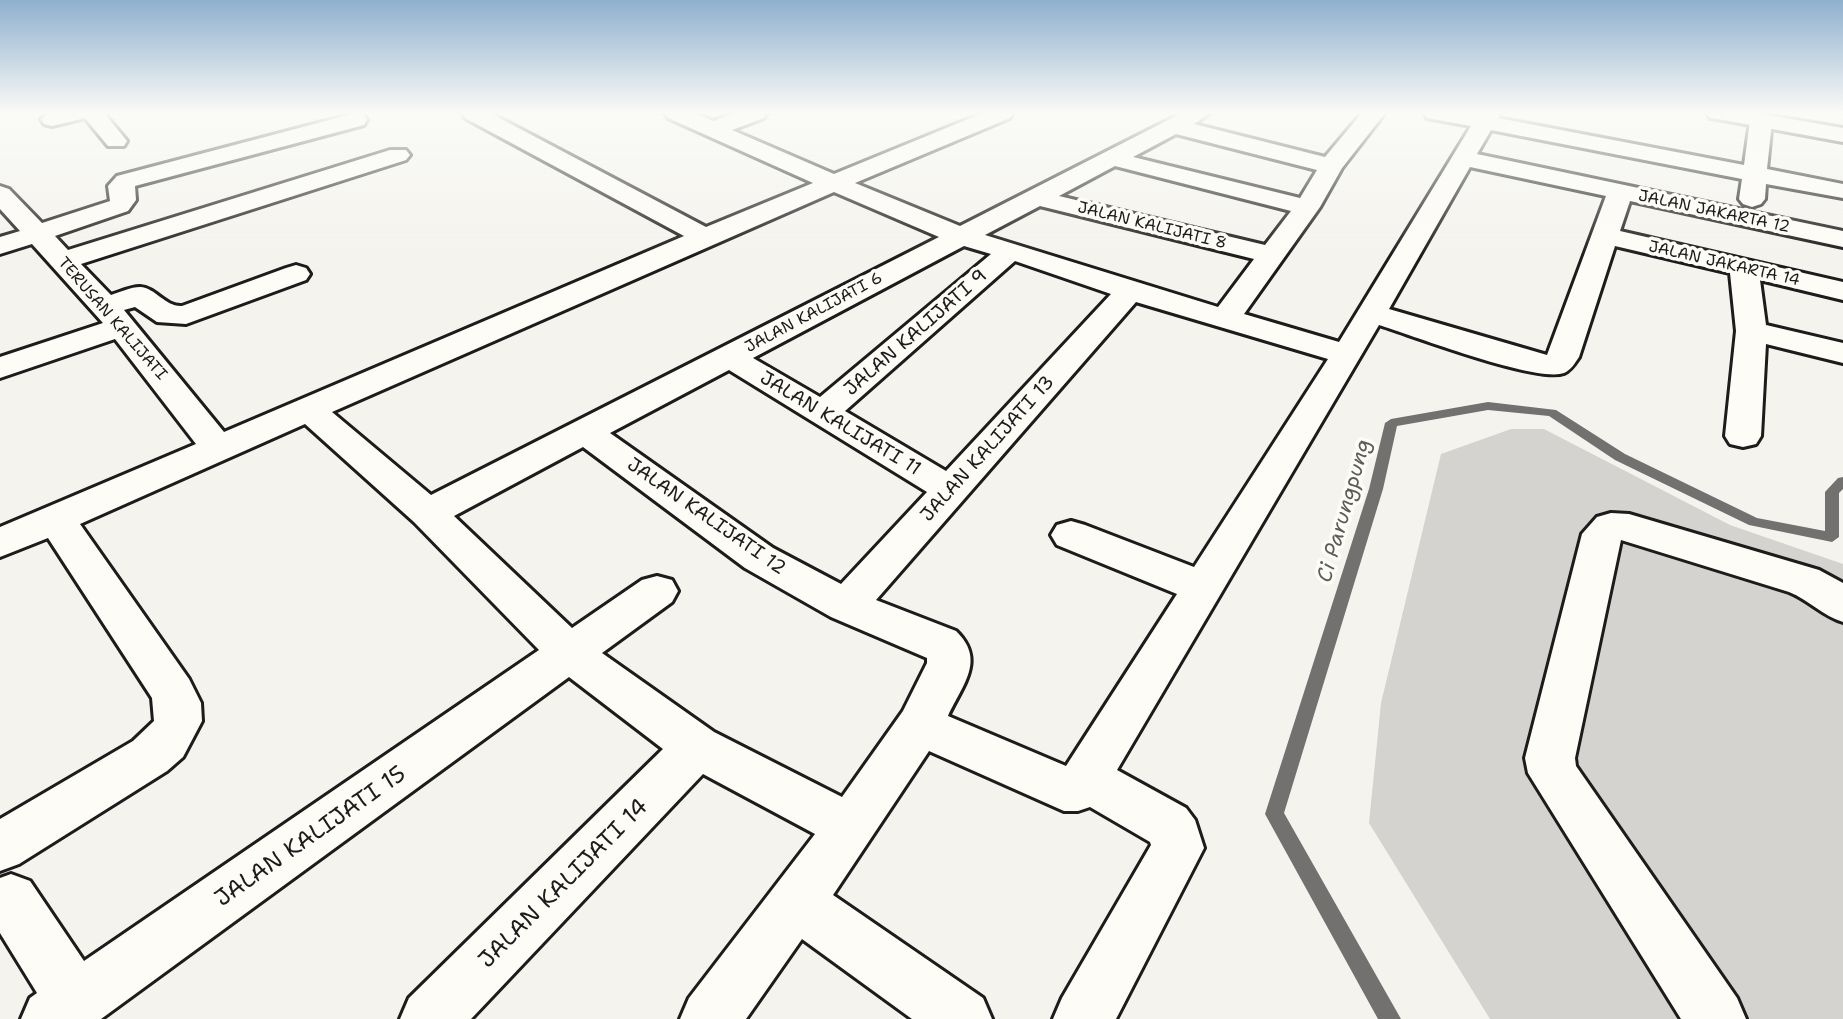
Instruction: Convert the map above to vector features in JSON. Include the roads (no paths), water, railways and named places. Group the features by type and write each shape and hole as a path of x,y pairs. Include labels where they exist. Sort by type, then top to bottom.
{"street":[{"path":"0,246 119,206 123,200 120,186 126,181 203,161"},
{"path":"61,261 380,161"},
{"path":"561,161 705,237"},
{"path":"785,161 961,236 1079,272 1130,291 1348,354"},
{"path":"0,543 705,237 888,161"},
{"name":"JALAN KALIJATI 6","path":"428,513 1105,161"},
{"path":"1120,161 1307,207"},
{"path":"1314,161 1331,166"},
{"path":"1225,319 1307,207 1335,161"},
{"path":"920,725 1064,789 1078,789 1087,779 1348,354 1462,161"},
{"name":"JALAN JAKARTA 12","path":"1475,161 1843,239"},
{"path":"1690,161 1843,191"},
{"path":"1750,220 1754,174 1758,161"},
{"path":"1372,313 1540,365 1556,365 1563,357 1620,192"},
{"name":"TERUSAN KALIJATI","path":"0,194 114,316 218,448"},
{"name":"JALAN KALIJATI 8","path":"1034,197 1271,255"},
{"name":"JALAN JAKARTA 14","path":"1605,236 1843,291"},
{"name":"JALAN KALIJATI 9","path":"821,415 1011,251"},
{"path":"1743,436 1751,331 1744,268"},
{"path":"0,368 114,316 139,296 174,317 186,315 296,274"},
{"name":"JALAN KALIJATI 13","path":"846,606 1130,291"},
{"path":"1751,331 1843,353"},
{"name":"JALAN KALIJATI 11","path":"729,357 821,415 951,490"},
{"path":"309,410 428,513 570,653 697,747 851,827"},
{"name":"JALAN KALIJATI 12","path":"585,432 759,558 846,606 940,643 949,652 950,663 920,725 851,827 710,1019"},
{"path":"0,847 150,757 170,739 179,722 179,705 173,692 56,519"},
{"path":"1716,1019 1553,773 1550,758 1602,534 1611,526 1629,527 1804,581 1822,589 1843,606"},
{"path":"1071,535 1204,588"},
{"name":"JALAN KALIJATI 15","path":"64,1010 657,591"},
{"name":"JALAN KALIJATI 14","path":"430,1019 697,747"},
{"path":"1083,1019 1178,848 1176,837 1168,825 1087,779"},
{"path":"11,900 64,1010"},
{"path":"797,902 962,1019"}],"waterway":[{"name":"Ci Parungpung","path":"1390,1019 1274,814 1376,489 1391,423 1488,406 1552,413 1620,457 1754,522 1832,537 1832,492 1843,481"}]}
